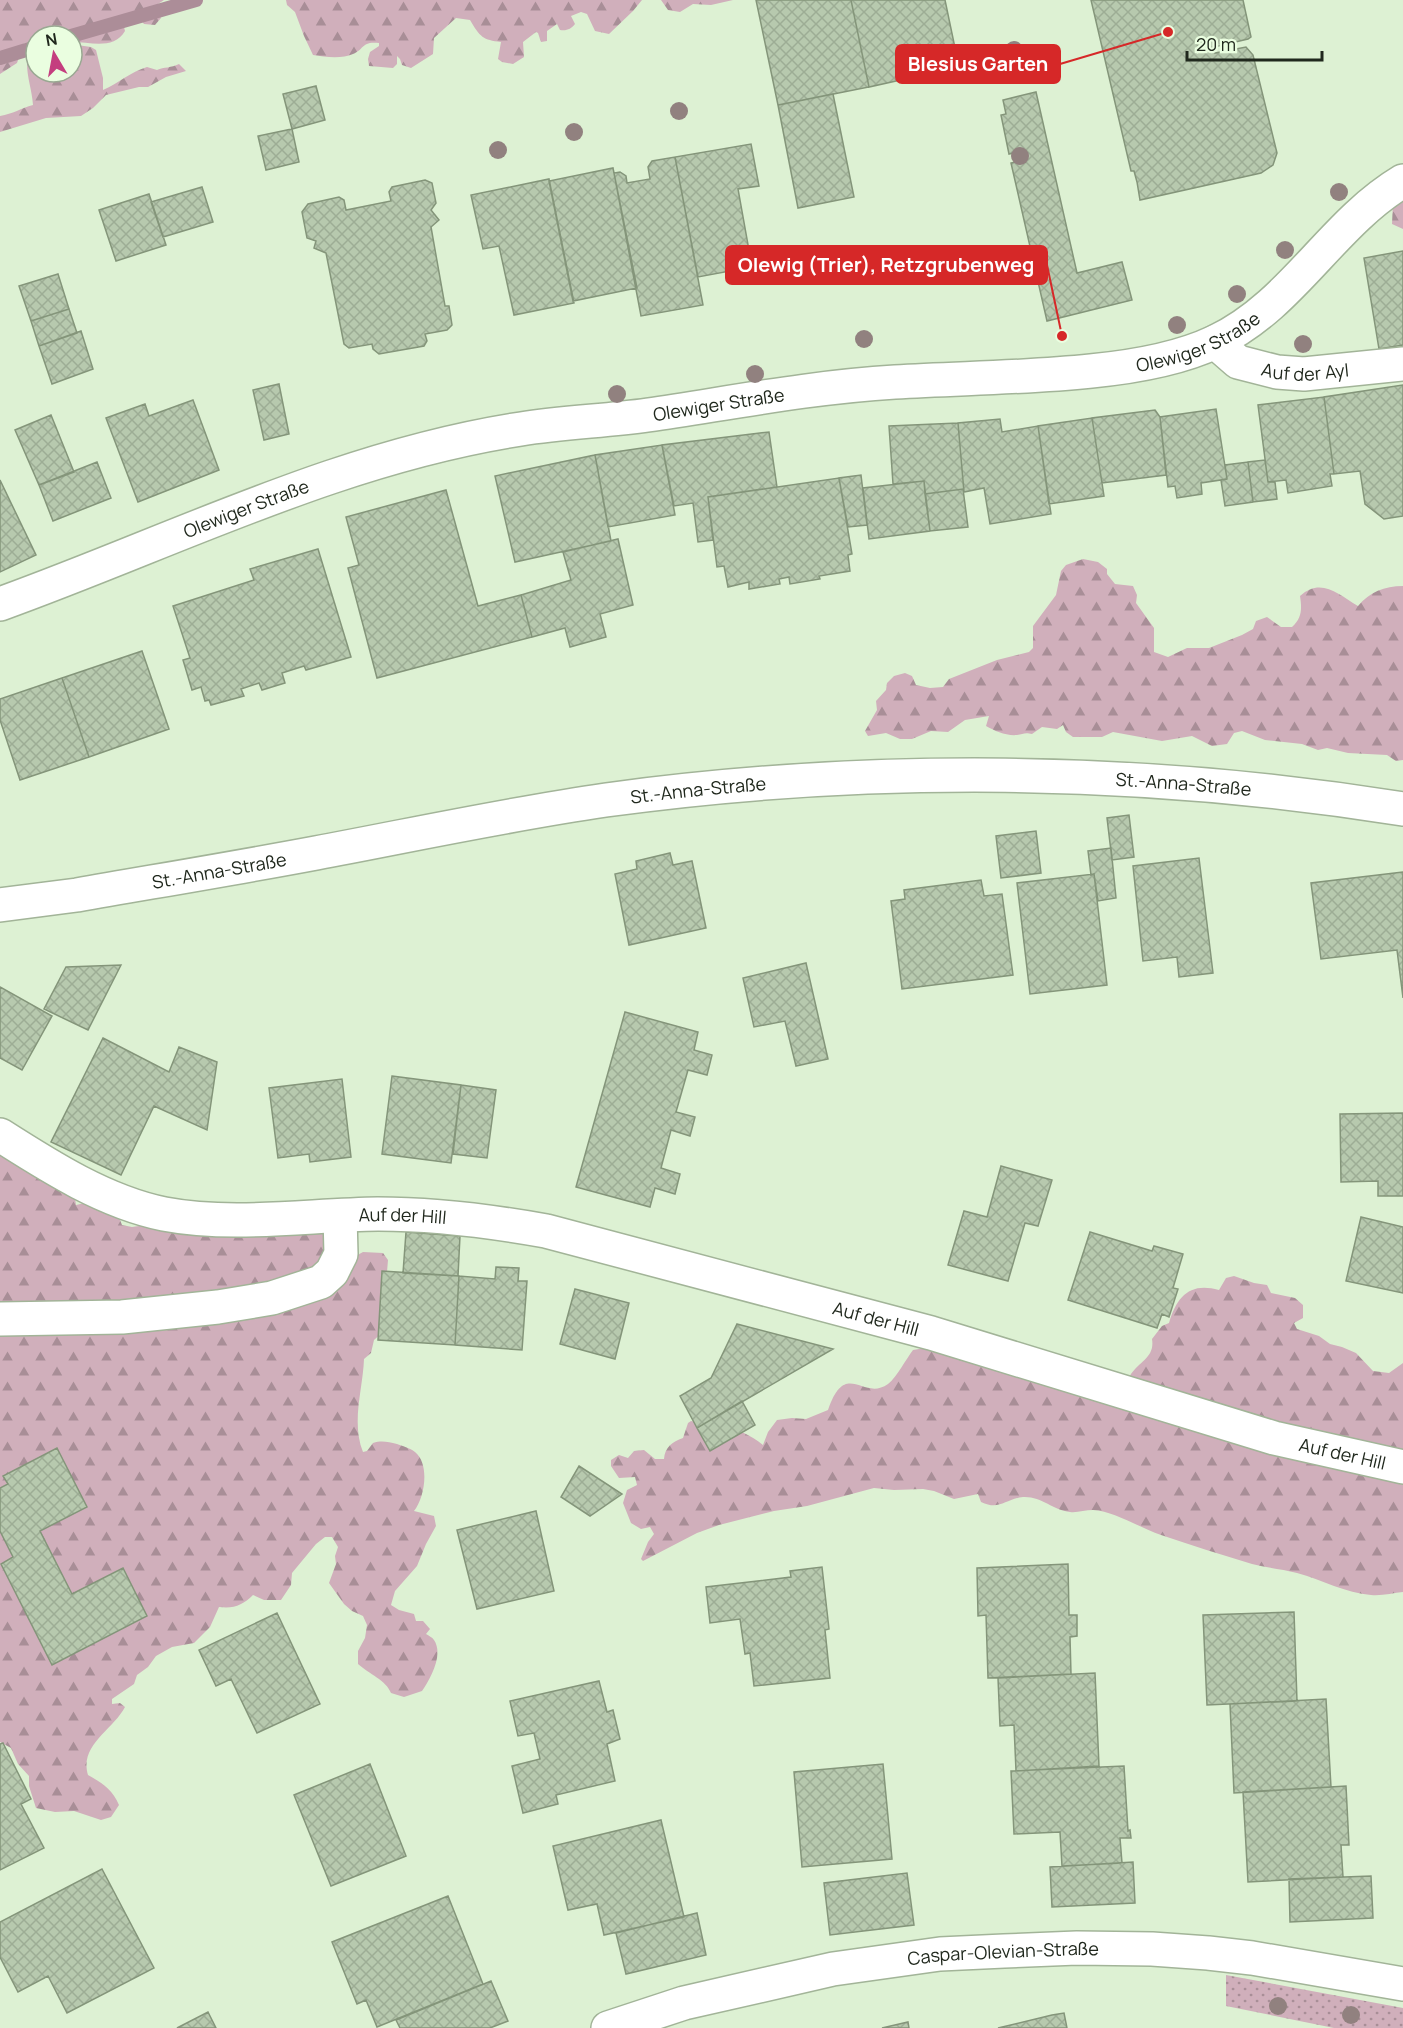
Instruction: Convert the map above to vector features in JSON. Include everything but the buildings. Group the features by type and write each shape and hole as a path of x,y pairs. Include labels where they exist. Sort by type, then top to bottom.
{"street":[{"name":"Olewiger Straße","path":"0,604 298,487 379,462 489,434 557,424 603,421 846,386 1010,378 1155,362 1215,342 1245,324 1273,303 1302,276 1350,222 1403,181"},
{"name":"Auf der Ayl","path":"1215,342 1238,362 1277,372 1304,374 1403,364"},
{"name":"St.-Anna-Straße","path":"0,905 77,895 559,807 695,790 802,780 909,776 1111,779 1258,789 1403,809"},
{"name":"Auf der Hill","path":"0,1135 60,1172 118,1200 163,1214 208,1219 406,1215 503,1223 591,1241 931,1333 1274,1438 1403,1467"},
{"name":"Auf der Hill","path":"0,1319 123,1317 218,1307 272,1298 321,1282 332,1272 341,1254 340,1216"},
{"name":"Caspar-Olevian-Straße","path":"608,2028 684,2003 833,1968 940,1954 1077,1948 1152,1949 1252,1958 1403,1984"}],"green space":[{"path":"0,0 164,0 155,6 161,18 155,25 144,24 136,14 130,12 123,23 125,31 115,41 108,43 84,43 84,24 24,24 24,43 17,63 0,74"},
{"path":"286,0 642,0 609,34 595,31 587,14 581,12 571,16 575,24 570,28 560,30 557,24 547,31 547,41 541,42 536,32 523,42 524,57 513,64 498,59 501,42 482,37 470,20 456,18 434,38 433,54 411,68 402,65 397,56 397,64 393,68 369,66 370,52 379,46 379,43 366,44 357,52 344,57 313,55 295,12 287,5"},
{"path":"661,0 733,0 711,5 693,4 680,12 668,10"},
{"path":"84,46 96,50 103,78 103,90 147,67 157,70 179,64 186,71 166,77 148,87 106,95 81,116 46,118 0,132 0,116 33,105 30,84 84,84"},
{"path":"1403,184 1403,229 1392,224 1393,202"},
{"path":"1083,559 1098,562 1107,569 1107,574 1115,584 1133,586 1137,595 1136,603 1154,628 1154,652 1168,657 1187,648 1209,648 1242,635 1253,629 1256,621 1267,617 1281,627 1292,627 1301,613 1300,596 1308,590 1329,589 1358,606 1378,591 1403,586 1403,760 1396,761 1387,755 1348,753 1327,748 1318,750 1302,744 1265,740 1242,731 1234,733 1227,744 1212,746 1192,736 1162,741 1113,732 1102,737 1073,737 1066,732 1063,725 1057,729 1042,727 1032,734 1009,735 986,726 989,716 965,720 948,732 931,731 912,739 900,739 886,733 868,736 865,731 877,710 876,701 894,676 905,673 912,676 916,685 930,688 943,687 949,679 997,660 1029,652 1033,648 1033,626 1056,595 1061,571 1066,565"},
{"path":"0,1126 74,1191 76,1205 89,1202 117,1212 122,1225 320,1230 352,1258 363,1252 383,1253 388,1260 392,1324 374,1340 371,1353 364,1359 358,1429 363,1452 367,1451 373,1443 382,1441 404,1446 413,1451 420,1457 423,1464 423,1489 414,1511 434,1516 436,1526 417,1566 395,1591 391,1605 414,1614 416,1621 423,1621 430,1629 426,1634 437,1646 435,1667 422,1691 404,1697 391,1693 389,1688 358,1664 358,1651 365,1638 367,1625 363,1616 344,1604 329,1583 336,1564 335,1556 338,1547 332,1537 325,1537 316,1544 292,1573 291,1585 281,1600 264,1600 253,1595 238,1606 219,1607 210,1627 194,1643 172,1647 156,1656 148,1667 137,1675 134,1684 112,1699 112,1704 120,1703 125,1707 93,1746 88,1755 87,1764 88,1775 106,1787 119,1805 111,1817 101,1820 74,1811 55,1812 36,1808 29,1786 29,1776 18,1764 11,1748 0,1742"},
{"path":"1234,1276 1267,1285 1271,1293 1295,1298 1303,1305 1303,1318 1294,1323 1297,1329 1319,1336 1330,1344 1356,1353 1373,1371 1389,1373 1403,1363 1403,1592 1375,1595 1352,1592 1297,1573 1252,1564 1206,1550 1101,1511 1070,1512 1029,1497 993,1505 981,1502 978,1494 954,1499 923,1489 874,1488 807,1506 774,1511 719,1525 697,1533 643,1561 641,1559 654,1534 650,1527 641,1529 631,1523 623,1503 627,1490 637,1485 635,1477 619,1478 611,1466 611,1460 619,1455 628,1458 634,1451 644,1450 655,1459 664,1459 672,1443 683,1438 688,1423 691,1421 737,1430 763,1445 768,1432 777,1420 806,1419 828,1410 841,1387 848,1384 879,1388 888,1384 913,1350 937,1346 1121,1396 1131,1374 1149,1355 1152,1339 1162,1326 1169,1323 1176,1305 1186,1293 1200,1288 1219,1290 1226,1278"},
{"path":"1226,1975 1403,2008 1403,2028 1334,2028 1226,2006"}],"waterway":[{"path":"84,32 196,0"},
{"path":"0,58 24,51"}],"place":[{"name":"Blesius Garten","path":"1168,32"},
{"name":"Olewig (Trier), Retzgrubenweg","path":"1062,336"}]}
